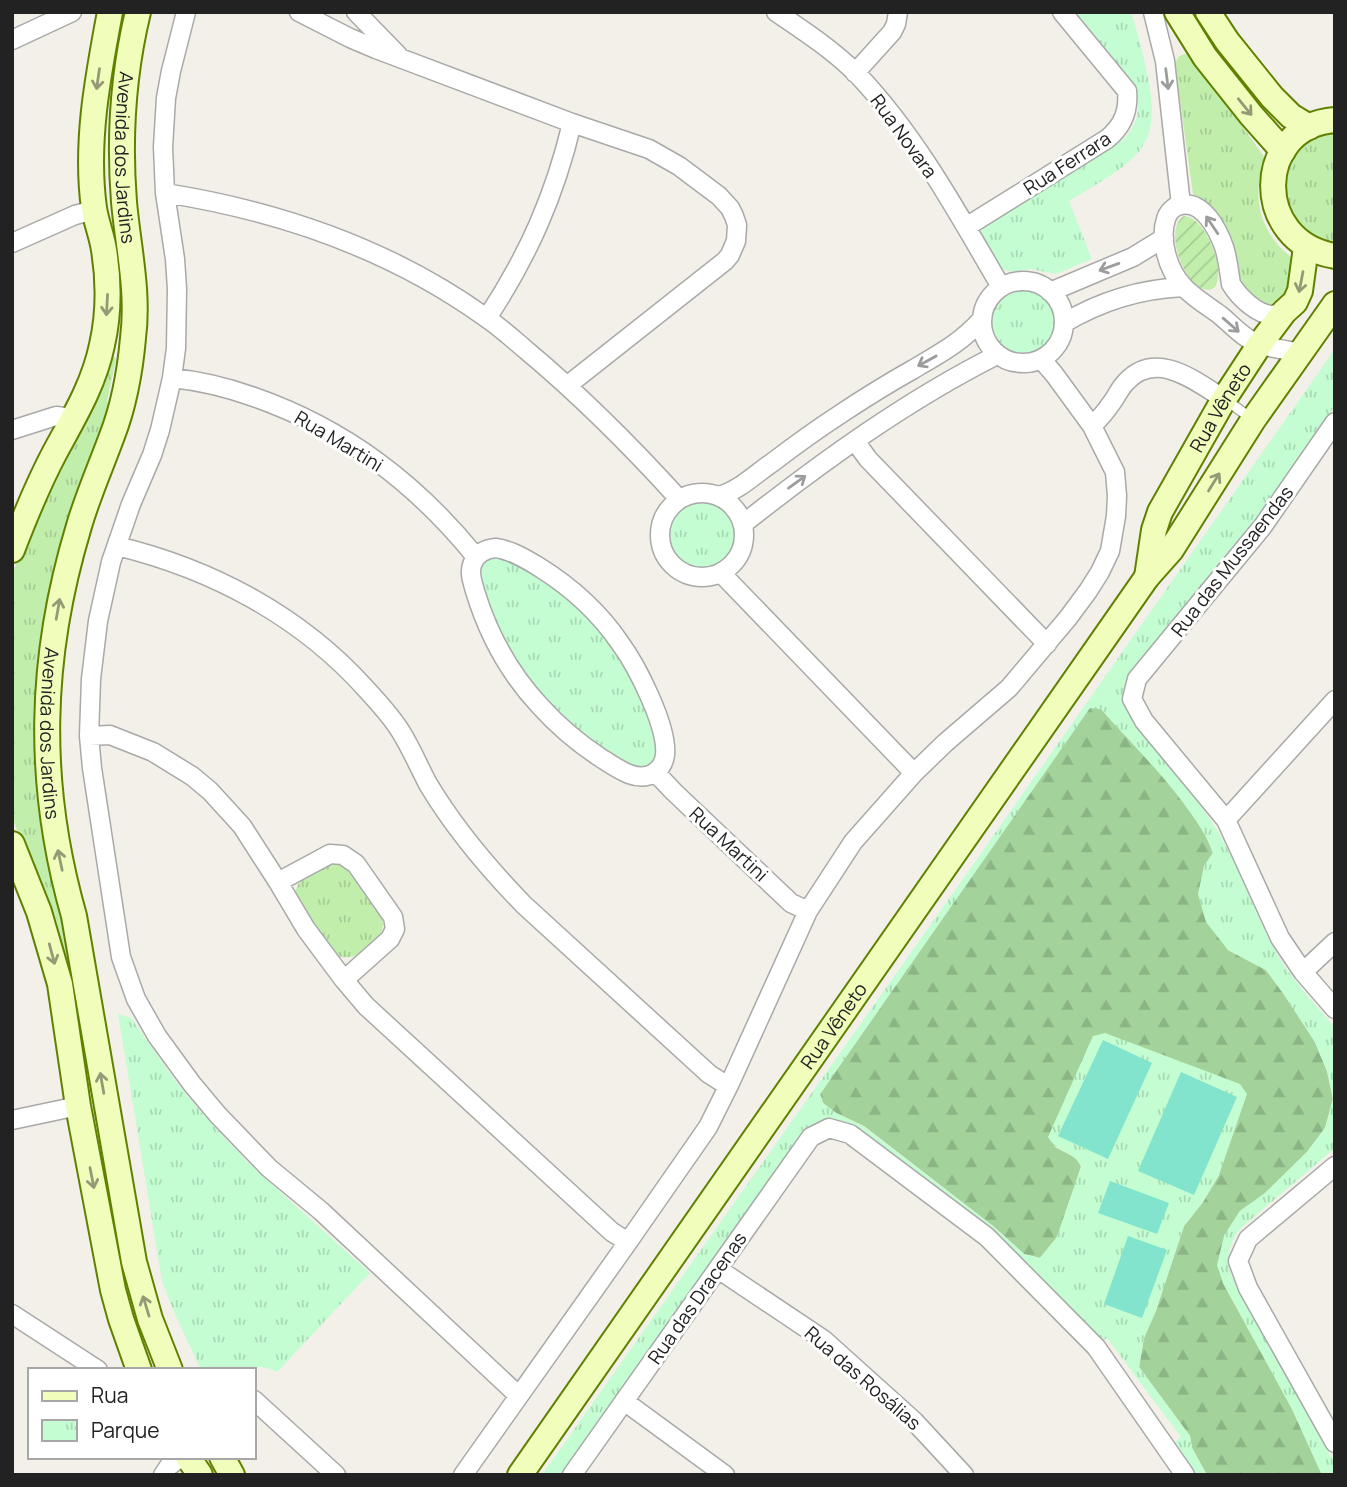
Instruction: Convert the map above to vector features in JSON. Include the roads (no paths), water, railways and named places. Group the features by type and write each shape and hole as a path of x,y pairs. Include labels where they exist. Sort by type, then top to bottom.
{"street":[{"path":"12,40 72,12"},
{"name":"Avenida dos Jardins","path":"12,550 19,520 73,421 92,380 102,344 107,272 94,210 93,140 99,74 110,12"},
{"name":"Avenida dos Jardins","path":"138,12 129,56 122,128 124,202 134,287 132,348 120,412 89,495 59,604 48,686 47,752 52,819 74,916 134,1262 150,1319 169,1368"},
{"path":"186,12 166,98 163,147 165,192 177,289 172,378 160,430 131,504 104,592 93,650 89,707 92,768 121,957 136,999 157,1036 201,1094 245,1144 269,1168 321,1211 519,1396"},
{"path":"299,12 350,38 401,58 572,123 649,149 707,186 730,208 738,234 734,248 725,261 568,385"},
{"path":"356,12 401,58"},
{"name":"Rua Novara","path":"776,12 827,48 855,73 903,130 1001,287"},
{"path":"855,73 892,32 898,12"},
{"name":"Rua Ferrara","path":"966,227 1107,139 1124,120 1127,91 1062,12"},
{"path":"1153,12 1164,61 1181,205"},
{"path":"1177,12 1205,57 1283,151"},
{"path":"1208,12 1227,41 1272,97 1291,116 1309,127"},
{"path":"1335,120 1309,127 1294,137 1283,151 1274,171 1272,193 1278,214 1289,233 1306,247 1335,256"},
{"path":"487,318 537,230 558,177 572,123"},
{"path":"165,192 231,205 296,223 362,248 426,280 487,318 568,385 679,499"},
{"path":"1284,312 1271,315 1258,310 1234,289 1224,246 1202,211 1196,206 1181,205 1169,213 1165,220 1164,238 1169,262 1183,286 1255,343 1301,353"},
{"path":"12,243 75,215 94,210"},
{"path":"1050,292 1133,257 1164,238"},
{"name":"Rua Vêneto","path":"1147,578 1154,530 1160,512 1224,398 1260,344 1295,302 1300,291 1306,247"},
{"path":"1026,281 1039,284 1050,292 1058,301 1064,323 1058,345 1051,353 1031,363 1019,364 997,355 988,345 981,320 990,296 1013,282 1026,281"},
{"path":"1064,323 1093,307 1127,295 1183,286"},
{"name":"Rua Vêneto","path":"520,1475 1147,578 1171,550 1253,419 1335,304"},
{"path":"719,496 740,487 805,438 876,391 952,347 981,320"},
{"path":"102,344 132,348"},
{"path":"743,524 855,441 943,384 997,355"},
{"path":"463,1475 708,1127 808,911 853,842 914,773 1009,688 1047,644 1100,572 1110,551 1117,506 1115,472 1092,426 1041,359"},
{"path":"1092,426 1112,403 1125,382 1147,369 1164,368 1180,372 1224,398"},
{"name":"Rua Martini","path":"172,378 198,380 242,393 329,430 407,484 444,519 476,557"},
{"path":"12,430 56,416 73,421"},
{"name":"Rua das Mussaendas","path":"1226,820 1144,721 1132,699 1137,679 1263,526 1335,422"},
{"path":"855,441 868,459 1047,644"},
{"path":"705,492 719,496 730,503 738,513 743,524 743,548 738,558 721,573 710,577 687,575 676,569 667,559 661,546 659,533 662,519 679,499 705,492"},
{"path":"1160,512 1188,524"},
{"path":"117,546 174,562 231,586 285,618 336,659 381,706 401,732 445,810 502,883 709,1074 720,1081 730,1083"},
{"path":"496,548 531,562 572,590 608,626 644,683 659,725 665,753 655,772 643,777 637,776 610,764 573,738 540,706 511,669 488,626 471,573 476,557 483,551 496,548"},
{"path":"721,573 914,773"},
{"path":"1335,699 1226,820 1280,938 1303,972 1335,1009"},
{"path":"89,736 110,735 132,743 173,763 210,791 242,826 306,929 344,981 391,1029 612,1232 628,1242"},
{"name":"Rua Martini","path":"655,772 791,903 808,911"},
{"path":"12,844 39,912 60,984 78,1105 113,1290 138,1368"},
{"path":"278,881 330,854 343,855 356,863 393,917 395,929 390,939 344,981"},
{"path":"1303,972 1335,942"},
{"path":"60,984 85,983"},
{"path":"12,1120 78,1105"},
{"name":"Rua das Dracenas","path":"572,1475 811,1137 829,1128 850,1134 987,1237 1096,1347 1185,1475"},
{"path":"1335,1166 1248,1239 1238,1261 1248,1288 1335,1443"},
{"name":"Rua das Rosálias","path":"718,1269 824,1340 914,1421 964,1475"},
{"path":"12,1314 94,1368"},
{"path":"624,1401 725,1475"},
{"path":"256,1402 336,1475"},
{"path":"163,1475 178,1459"},
{"path":"189,1459 200,1475"},
{"path":"223,1459 232,1475"}],"lane":[{"path":"1224,398 1253,419"}]}
